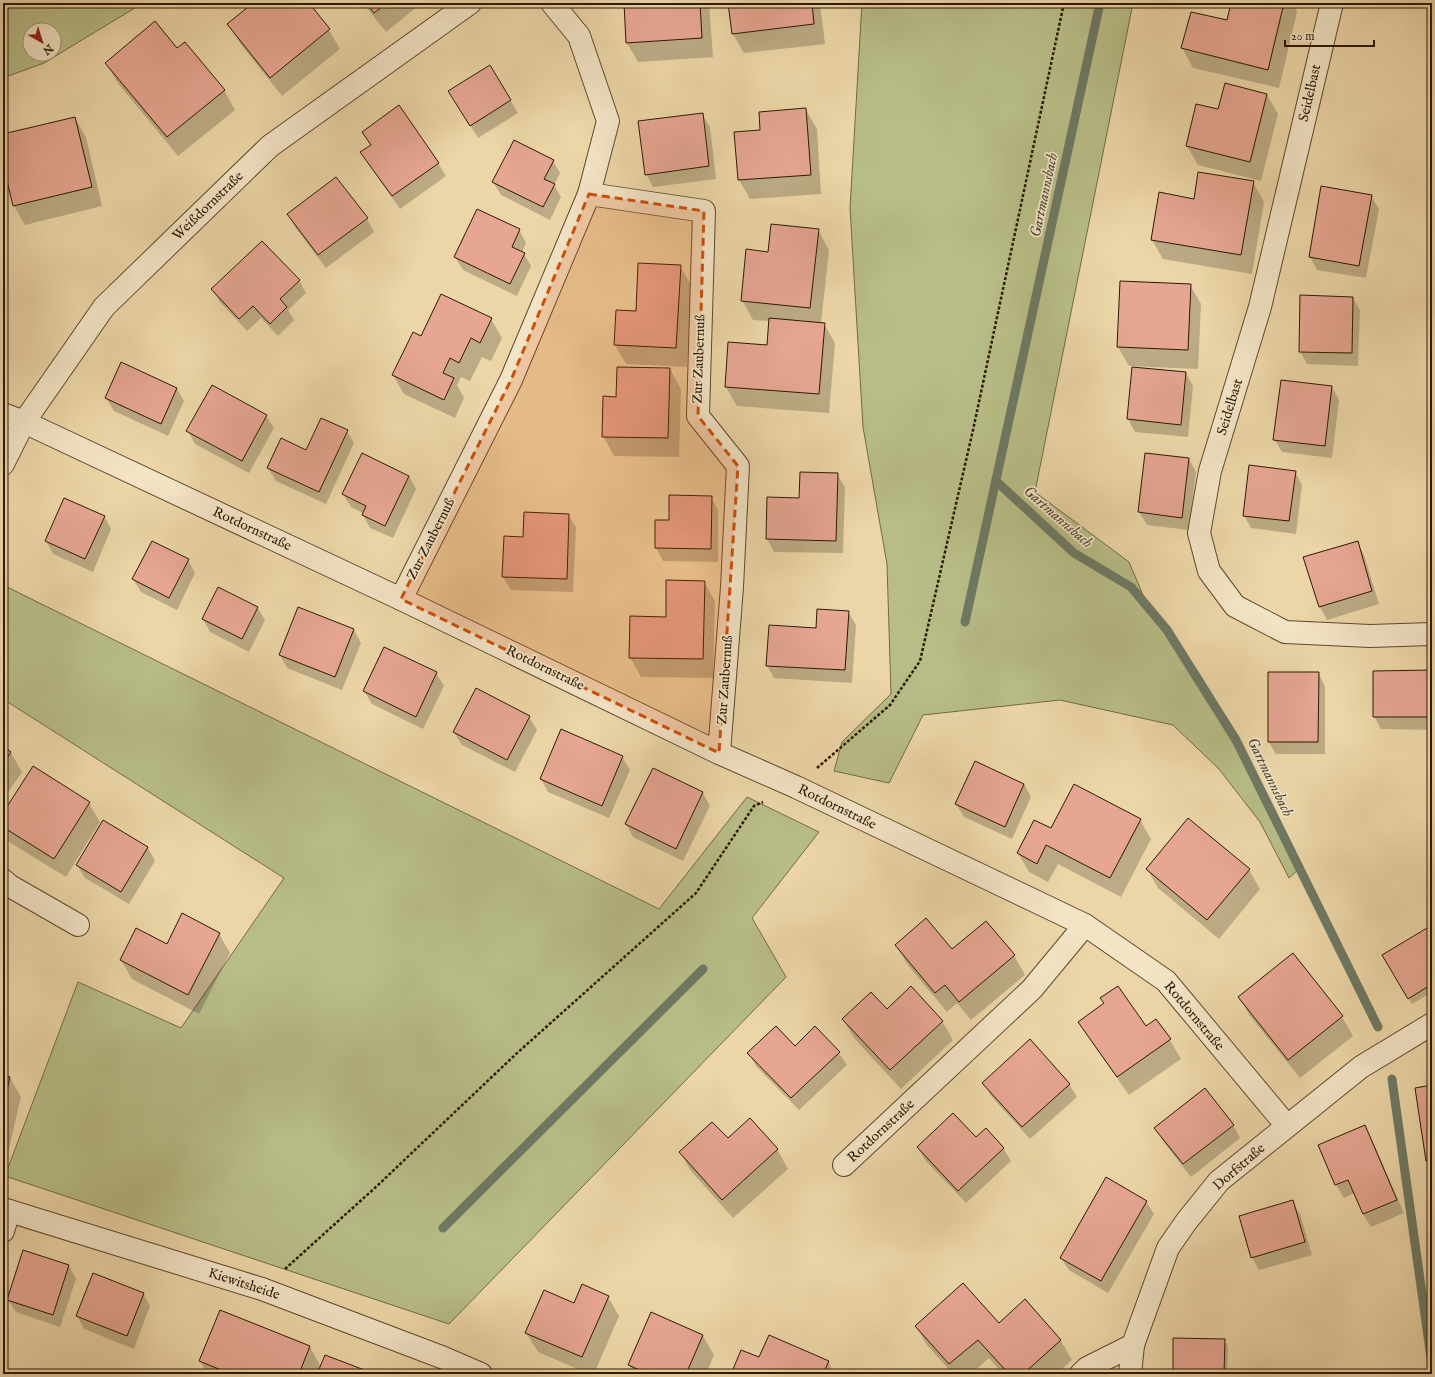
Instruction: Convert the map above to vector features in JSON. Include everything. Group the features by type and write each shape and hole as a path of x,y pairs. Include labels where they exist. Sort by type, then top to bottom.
{"street":[{"name":"Weißdornstraße","path":"3,464 24,422 104,307 270,146 470,3"},
{"name":"Zur Zaubernuß","path":"401,599 511,380 589,194 608,121 579,36 552,3"},
{"name":"Seidelbast","path":"1332,3 1260,307 1210,471 1199,533 1209,571 1235,606 1285,632 1370,636 1432,634"},
{"name":"Zur Zaubernuß","path":"589,194 704,211 698,416 738,466 732,587 719,752"},
{"name":"Rotdornstraße","path":"3,414 24,422 401,599 719,752 796,787 1085,925 1166,981 1287,1126"},
{"path":"3,880 10,886 78,926"},
{"name":"Rotdornstraße","path":"844,1165 1032,988 1085,925"},
{"name":"Dorfstraße","path":"1130,1374 1133,1345 1168,1248 1186,1222 1219,1181 1361,1067 1432,1024"},
{"name":"Kiewitsheide","path":"6,1210 262,1289 440,1366 481,1374"},
{"path":"3,1232 6,1210"},
{"path":"1081,1374 1086,1368 1133,1345"}],"path":[{"path":"262,1289 377,1186 516,1054 696,893 754,806 796,787 890,705 920,660 973,430 1064,3"}],"highlighted area":[{"path":"589,194 704,211 698,416 738,466 719,753 401,599 511,380"}],"green space":[{"path":"3,3 143,3 62,52 62,22 22,22 22,62 46,62 3,78"},
{"path":"862,3 1133,3 1035,492 1129,562 1143,595 1235,742 1301,867 1289,878 1260,822 1219,769 1173,725 1060,700 923,715 889,783 834,771 842,742 891,694 887,564 863,427 850,208"},
{"path":"3,585 659,909 747,797 819,832 752,918 786,977 449,1324 5,1176 78,982 181,1028 284,878 3,699"}],"building":[{"path":"253,3 309,3 330,29 270,78 227,24"},
{"path":"366,3 387,3 374,13"},
{"path":"624,3 700,3 702,38 626,43"},
{"path":"728,3 812,3 814,24 732,34"},
{"path":"1231,3 1284,3 1268,70 1181,48 1191,12 1227,20"},
{"path":"155,21 177,48 185,42 225,90 167,137 105,63"},
{"path":"490,65 511,100 470,126 448,91"},
{"path":"1225,83 1267,94 1250,162 1186,146 1196,104 1218,109"},
{"path":"399,105 439,163 392,196 360,152 371,145 362,132"},
{"path":"806,108 811,175 738,180 734,132 760,130 759,112"},
{"path":"703,113 709,166 645,175 638,121"},
{"path":"75,117 92,187 13,206 3,164 3,134"},
{"path":"514,140 554,160 544,179 555,184 543,207 492,182"},
{"path":"1198,172 1254,181 1241,255 1151,240 1159,192 1194,199"},
{"path":"336,177 368,218 318,255 287,214"},
{"path":"1321,186 1372,195 1359,266 1309,257"},
{"path":"477,209 520,229 512,247 525,253 510,284 454,257"},
{"path":"771,224 819,229 810,308 741,301 746,249 768,252"},
{"path":"262,241 300,280 280,299 287,307 270,324 253,306 239,319 211,289"},
{"path":"638,263 681,265 676,348 614,345 616,310 636,311"},
{"path":"1120,281 1191,284 1188,350 1117,347"},
{"path":"441,294 492,318 480,343 471,338 459,363 450,358 443,373 454,378 444,400 392,375 413,332 421,336"},
{"path":"1300,295 1353,297 1352,353 1299,352"},
{"path":"769,318 825,323 819,394 725,387 728,342 767,345"},
{"path":"121,362 177,388 161,424 105,398"},
{"path":"617,367 670,368 668,438 602,437 603,396 616,397"},
{"path":"1132,367 1186,372 1181,425 1127,419"},
{"path":"1281,380 1332,386 1325,446 1273,440"},
{"path":"212,385 267,415 242,461 186,431"},
{"path":"321,418 348,430 319,492 267,468 281,438 306,450"},
{"path":"362,453 409,476 385,526 362,515 366,506 342,494"},
{"path":"1145,453 1189,458 1182,518 1138,512"},
{"path":"1249,465 1296,471 1289,521 1243,516"},
{"path":"800,472 838,473 836,541 766,539 767,497 799,498"},
{"path":"669,495 712,496 711,549 655,548 655,520 669,520"},
{"path":"64,498 105,516 85,559 45,541"},
{"path":"524,512 569,514 567,579 502,577 504,536 523,537"},
{"path":"152,541 189,559 169,598 132,579"},
{"path":"1358,541 1372,591 1319,607 1303,557"},
{"path":"666,580 705,581 703,659 629,658 630,616 666,617"},
{"path":"218,587 258,607 242,639 202,619"},
{"path":"298,607 354,629 335,677 279,655"},
{"path":"817,609 849,611 845,670 766,666 769,625 816,628"},
{"path":"384,647 437,672 416,717 363,691"},
{"path":"1432,670 1432,717 1373,717 1373,671"},
{"path":"1268,672 1319,672 1318,742 1268,742"},
{"path":"476,688 530,716 507,760 453,732"},
{"path":"561,729 623,756 602,806 540,779"},
{"path":"3,746 11,752 3,764"},
{"path":"975,761 1024,784 1005,827 955,804"},
{"path":"33,766 90,802 54,859 3,827 3,813"},
{"path":"653,768 703,792 676,849 625,824"},
{"path":"1074,784 1141,819 1110,878 1046,845 1037,864 1017,853 1034,820 1051,828"},
{"path":"1188,818 1250,869 1207,920 1146,869"},
{"path":"103,820 148,847 121,892 76,865"},
{"path":"182,913 220,933 188,995 120,960 136,928 167,944"},
{"path":"926,918 952,949 986,921 1015,955 959,1002 945,985 935,993 895,945"},
{"path":"1432,925 1432,984 1408,999 1382,955"},
{"path":"1293,953 1343,1016 1288,1060 1238,997"},
{"path":"911,986 943,1021 890,1070 842,1019 871,992 887,1009"},
{"path":"1118,986 1146,1026 1156,1019 1171,1039 1117,1077 1078,1022 1104,1003 1100,998"},
{"path":"776,1026 795,1046 815,1026 840,1052 791,1098 747,1053"},
{"path":"1030,1039 1070,1084 1022,1127 982,1083"},
{"path":"3,1075 10,1077 3,1108"},
{"path":"1432,1085 1432,1161 1426,1161 1415,1088"},
{"path":"1205,1088 1234,1125 1183,1164 1154,1128"},
{"path":"953,1113 976,1137 986,1128 1004,1148 958,1191 917,1147"},
{"path":"750,1118 778,1149 722,1200 679,1152 712,1122 728,1138"},
{"path":"1365,1125 1397,1200 1363,1214 1348,1180 1335,1185 1318,1145"},
{"path":"1106,1177 1147,1201 1101,1281 1060,1258"},
{"path":"1293,1200 1305,1242 1251,1258 1239,1216"},
{"path":"23,1250 69,1265 53,1315 7,1300"},
{"path":"93,1273 144,1293 127,1336 76,1316"},
{"path":"963,1283 999,1323 1025,1299 1061,1340 1023,1374 1009,1374 978,1340 949,1364 915,1326"},
{"path":"582,1284 609,1296 582,1357 525,1333 544,1290 574,1303"},
{"path":"220,1310 310,1346 299,1374 231,1374 199,1361"},
{"path":"651,1312 703,1335 686,1374 649,1374 628,1365"},
{"path":"769,1335 829,1361 823,1374 731,1374 741,1350 759,1357"},
{"path":"1173,1338 1225,1339 1224,1374 1173,1374"},
{"path":"325,1355 375,1374 317,1374"}],"waterway":[{"name":"Gartmannsbach","path":"965,622 1100,3"},
{"name":"Gartmannsbach","path":"996,481 1074,553 1131,587 1167,630 1236,740 1378,1027"},
{"path":"443,1228 703,969"},
{"name":"Gartmannsbach","path":"1392,1079 1432,1365"}]}
